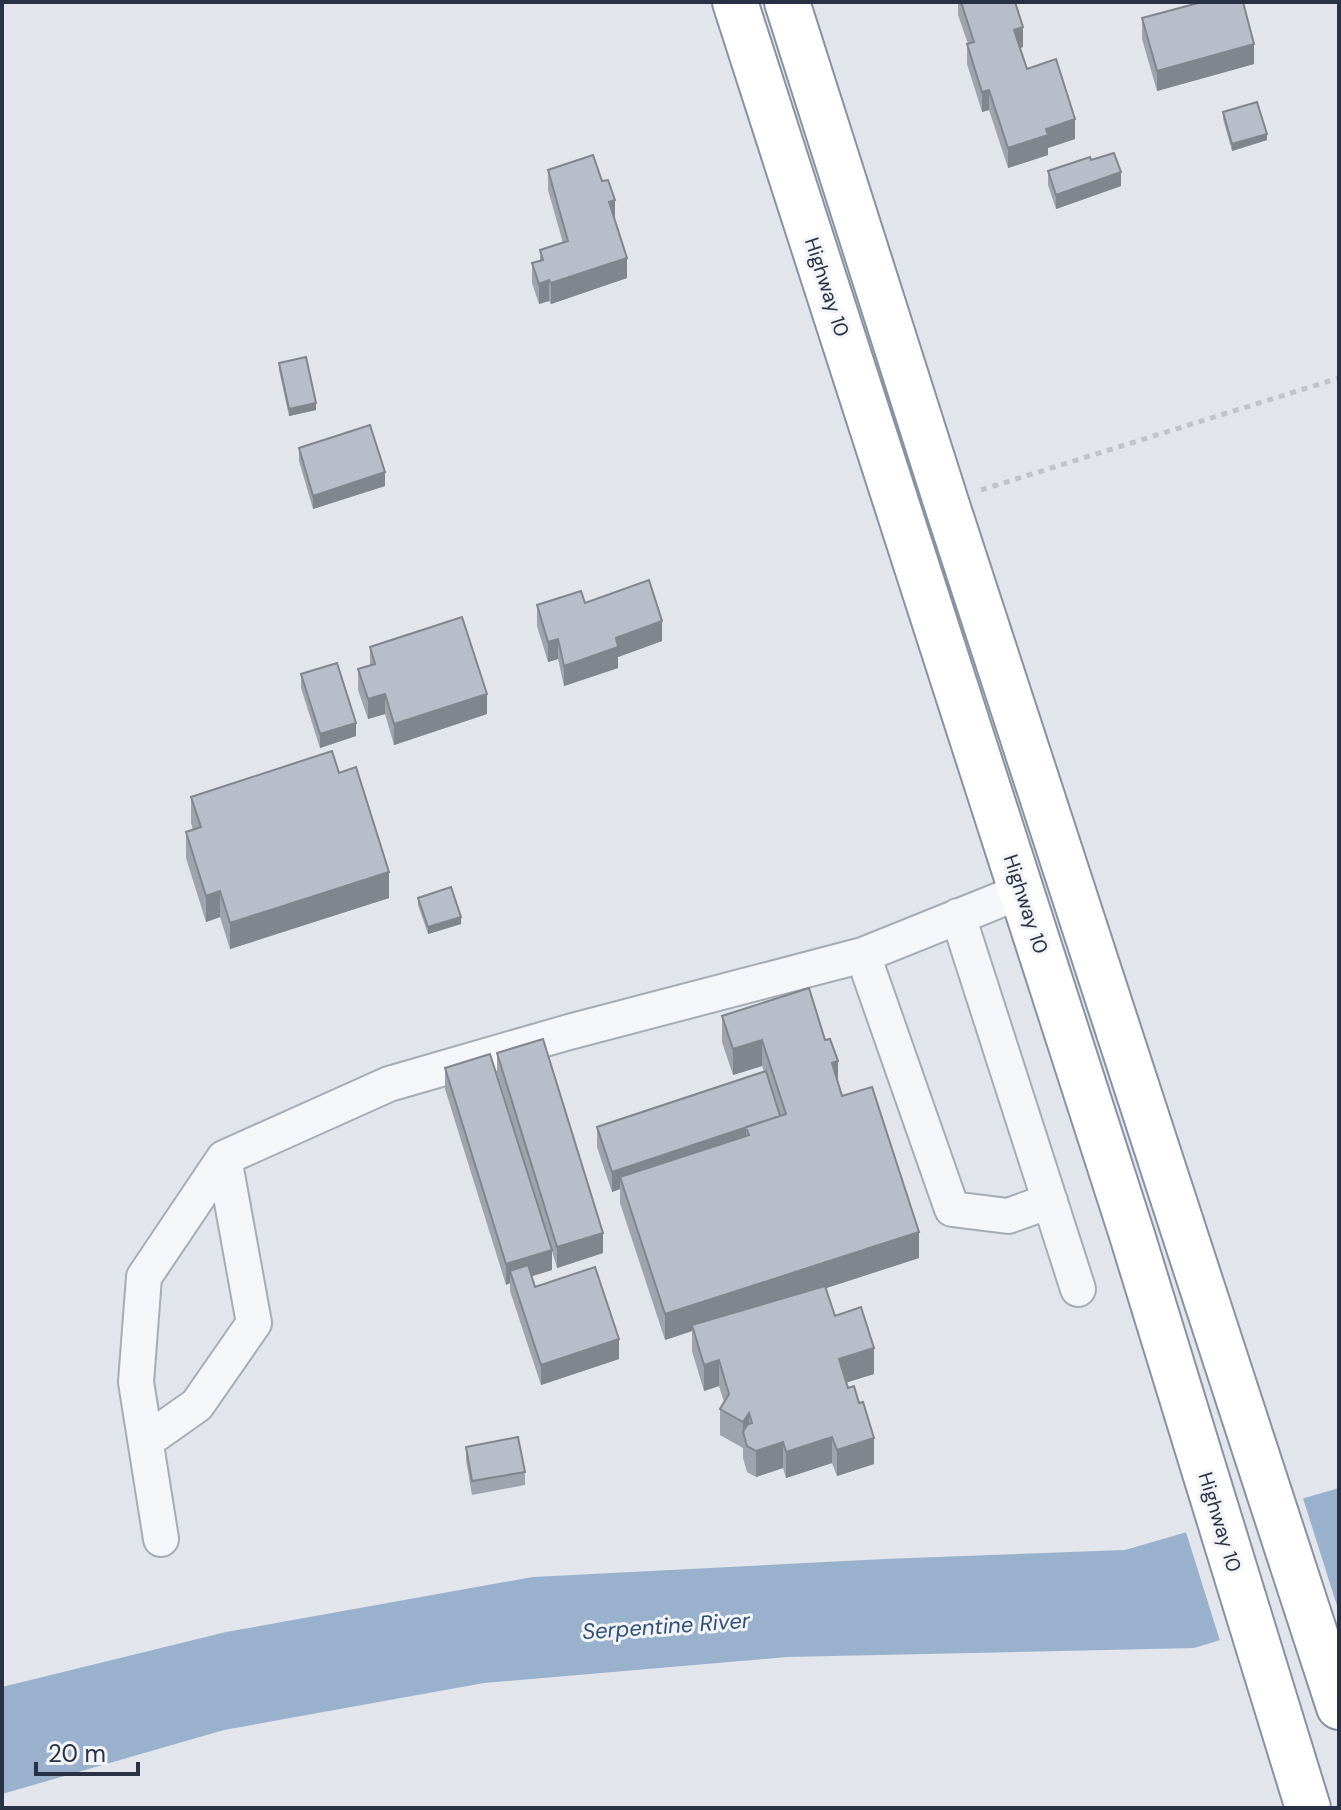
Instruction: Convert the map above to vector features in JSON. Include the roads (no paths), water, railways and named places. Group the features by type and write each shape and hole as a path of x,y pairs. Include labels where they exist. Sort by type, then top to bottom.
{"highway":[{"name":"Highway 10","path":"735,2 1132,1235 1308,1808"},
{"path":"787,2 946,502 1339,1707"}],"lane":[{"path":"161,1539 136,1382 144,1277 224,1158 389,1084 569,1032 863,955 1022,891"},
{"path":"958,916 1078,1289"},
{"path":"863,955 952,1209 1008,1216 1050,1201"},
{"path":"146,1441 197,1405 254,1323 224,1158"}],"water":[{"name":"Serpentine River","path":"1339,1488 1339,1604 1194,1648 787,1657 484,1683 224,1730 2,1794 2,1687 226,1632 533,1577 1125,1550"}]}
